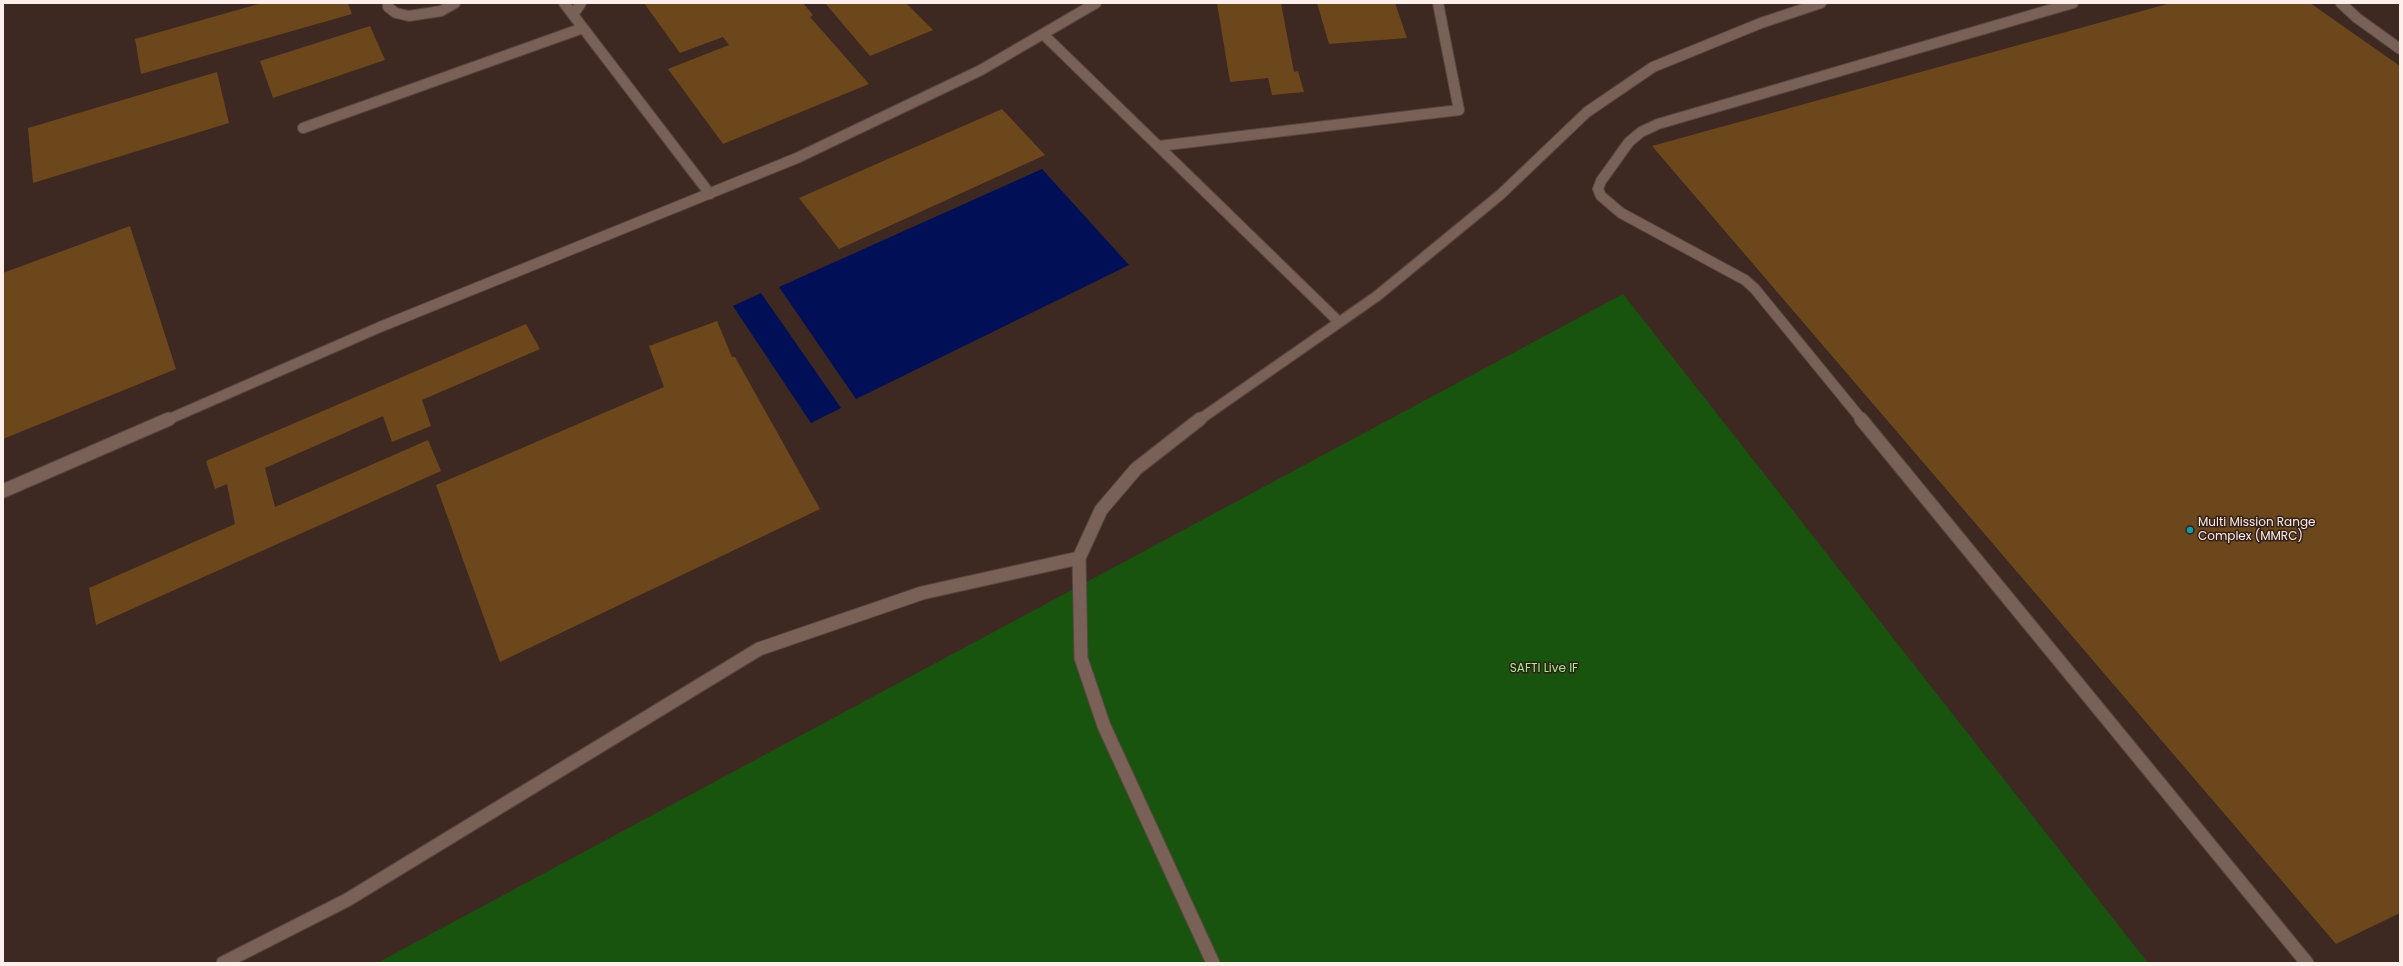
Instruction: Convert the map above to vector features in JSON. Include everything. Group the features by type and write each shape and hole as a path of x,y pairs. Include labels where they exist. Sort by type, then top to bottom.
{"lane":[{"path":"388,3 388,7 396,13 409,16 436,12 455,3"},
{"path":"564,3 710,194"},
{"path":"573,15 582,3"},
{"path":"3,491 380,327 797,158 981,70 1096,3"},
{"path":"1159,146 1460,110 1438,3"},
{"path":"1212,963 1104,726 1081,658 1079,558 1101,510 1136,469 1220,403 1377,296 1500,195 1587,112 1653,67 1760,24 1821,3"},
{"path":"2073,3 1658,124 1641,132 1629,142 1601,181 1598,189 1601,196 1621,213 1744,280 1755,289 2307,963"},
{"path":"2341,3 2356,18 2400,49"},
{"path":"303,128 583,28"},
{"path":"1044,34 1339,322"},
{"path":"223,963 347,900 759,649 922,593 1079,558"}],"green space":[{"name":"SAFTI Live IF","path":"1623,294 2148,963 377,963"}],"shaded area":[{"path":"1042,169 1129,265 856,399 779,287"},
{"path":"761,293 841,408 811,423 733,306"}],"building":[{"path":"262,3 348,3 352,14 141,74 135,39"},
{"path":"644,3 803,3 813,15 810,17 869,84 723,144 668,69 729,45 723,37 680,53"},
{"path":"825,3 906,3 933,30 870,56"},
{"path":"1217,3 1281,3 1294,72 1298,71 1304,92 1272,95 1268,78 1230,82"},
{"path":"1317,3 1395,3 1407,38 1329,44"},
{"name":"Multi Mission Range Complex (MMRC)","path":"2171,3 2310,3 2400,66 2400,913 2336,944 1652,146"},
{"path":"370,26 385,60 273,98 260,61"},
{"path":"217,72 229,123 33,183 28,128"},
{"path":"1002,109 1045,155 839,249 799,198"},
{"path":"130,226 176,369 3,439 3,273"},
{"path":"717,321 732,357 735,357 820,509 500,662 436,485 664,387 649,346"},
{"path":"526,324 540,349 422,400 431,426 392,442 383,416 265,468 275,507 428,440 441,471 96,625 89,588 235,524 227,484 215,489 206,461"}],"place":[{"name":"Multi Mission Range Complex (MMRC)","path":"2190,530"}]}
